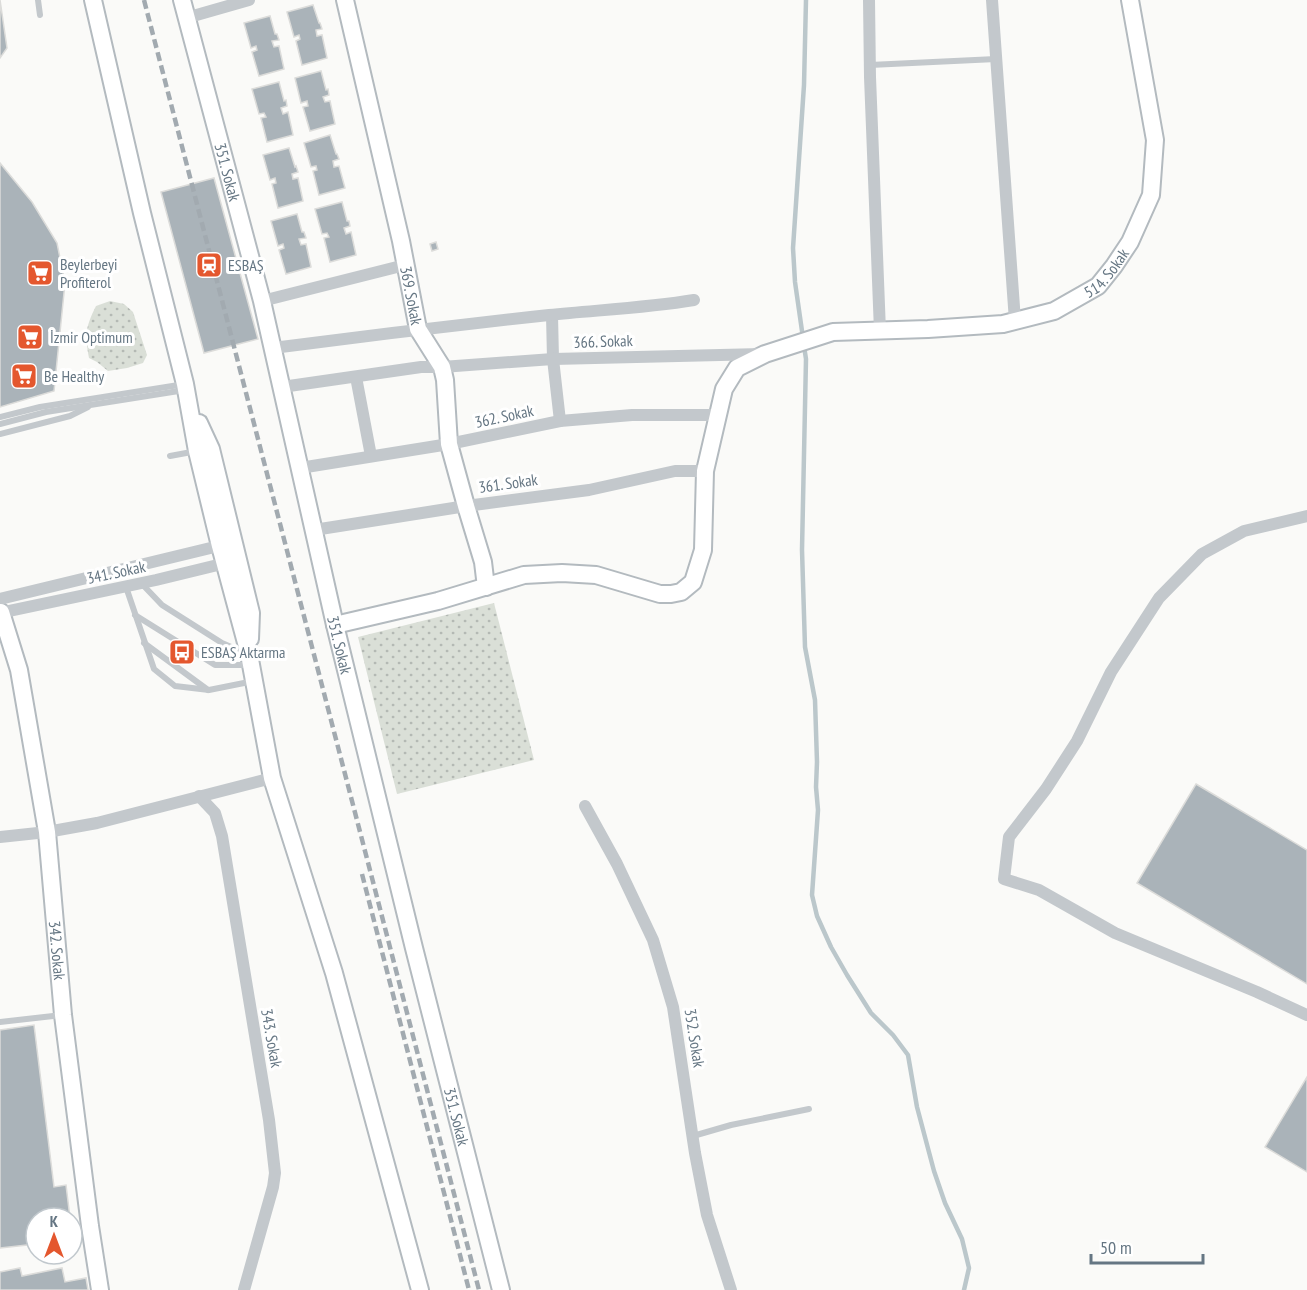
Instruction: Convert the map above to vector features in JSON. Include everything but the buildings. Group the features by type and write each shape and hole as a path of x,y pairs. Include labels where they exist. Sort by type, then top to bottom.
{"street":[{"path":"93,0 142,213 187,393 197,451 232,562 273,778 334,973 420,1290"},
{"name":"351. Sokak","path":"182,0 262,301 335,625 501,1290"},
{"path":"186,18 249,0"},
{"name":"369. Sokak","path":"345,0 401,241 418,329 442,367 445,380 449,444 483,562 486,587"},
{"path":"869,0 880,331"},
{"path":"992,0 1015,321"},
{"name":"514. Sokak","path":"335,625 438,601 524,575 562,573 596,575 660,594 681,592 693,582 703,550 705,471 724,389 737,368 765,354 833,332 1003,324 1054,311 1098,286 1130,242 1151,195 1155,140 1130,0"},
{"path":"262,301 405,266"},
{"path":"273,348 418,329 694,300"},
{"path":"552,315 553,359 560,421"},
{"name":"366. Sokak","path":"282,387 421,367 553,359 765,354"},
{"path":"356,376 371,456"},
{"path":"187,393 211,448 227,544"},
{"name":"362. Sokak","path":"300,468 449,444 560,421 632,415 717,415"},
{"name":"361. Sokak","path":"314,530 466,506 589,490 675,471 705,471"},
{"path":"1307,516 1244,531 1202,554 1159,598 1111,672 1077,741 1046,789 1009,837 1004,879 1039,890 1115,933 1307,1015"},
{"name":"341. Sokak","path":"0,609 227,544"},
{"name":"341. Sokak","path":"0,609 126,587 232,562"},
{"name":"342. Sokak","path":"0,609 19,670 47,832 63,1015 100,1290"},
{"path":"0,837 97,823 273,778"},
{"name":"343. Sokak","path":"199,796 215,813 222,836 269,1120 275,1173 244,1290"},
{"name":"352. Sokak","path":"585,806 617,864 653,940 674,1007 707,1215 731,1290"}],"lane":[{"path":"38,0 40,15"},
{"path":"870,65 996,58"},
{"path":"0,417 40,406 187,393"},
{"path":"0,424 96,400"},
{"path":"0,434 70,416 96,400"},
{"path":"170,456 197,451"},
{"path":"142,583 162,605 222,643 251,667"},
{"path":"126,587 154,669 175,686 209,690 251,667"},
{"path":"135,614 215,665 251,667"},
{"path":"144,642 209,690"},
{"path":"0,1022 63,1015"},
{"path":"693,1137 731,1125 809,1109"}],"shaded area":[{"path":"110,301 124,304 133,312 147,355 143,363 108,371 89,358 87,337 90,320 96,306"},
{"path":"494,603 534,760 397,794 358,637"}],"waterway":[{"path":"803,338 793,248 804,85 806,0"},
{"path":"804,346 806,359 802,550 805,647 815,700 818,810 812,895 817,916 847,975 871,1013 893,1035 908,1055 917,1107 934,1171 945,1203 962,1239 969,1268 964,1290"}],"railway":[{"path":"144,0 479,1290"},
{"path":"362,874 469,1290"}],"place":[{"name":"ESBAŞ","path":"209,265"},
{"name":"Beylerbeyi Profiterol","path":"40,273"},
{"name":"İzmir Optimum","path":"30,337"},
{"name":"Be Healthy","path":"24,376"},
{"name":"ESBAŞ Aktarma","path":"182,652"}]}
